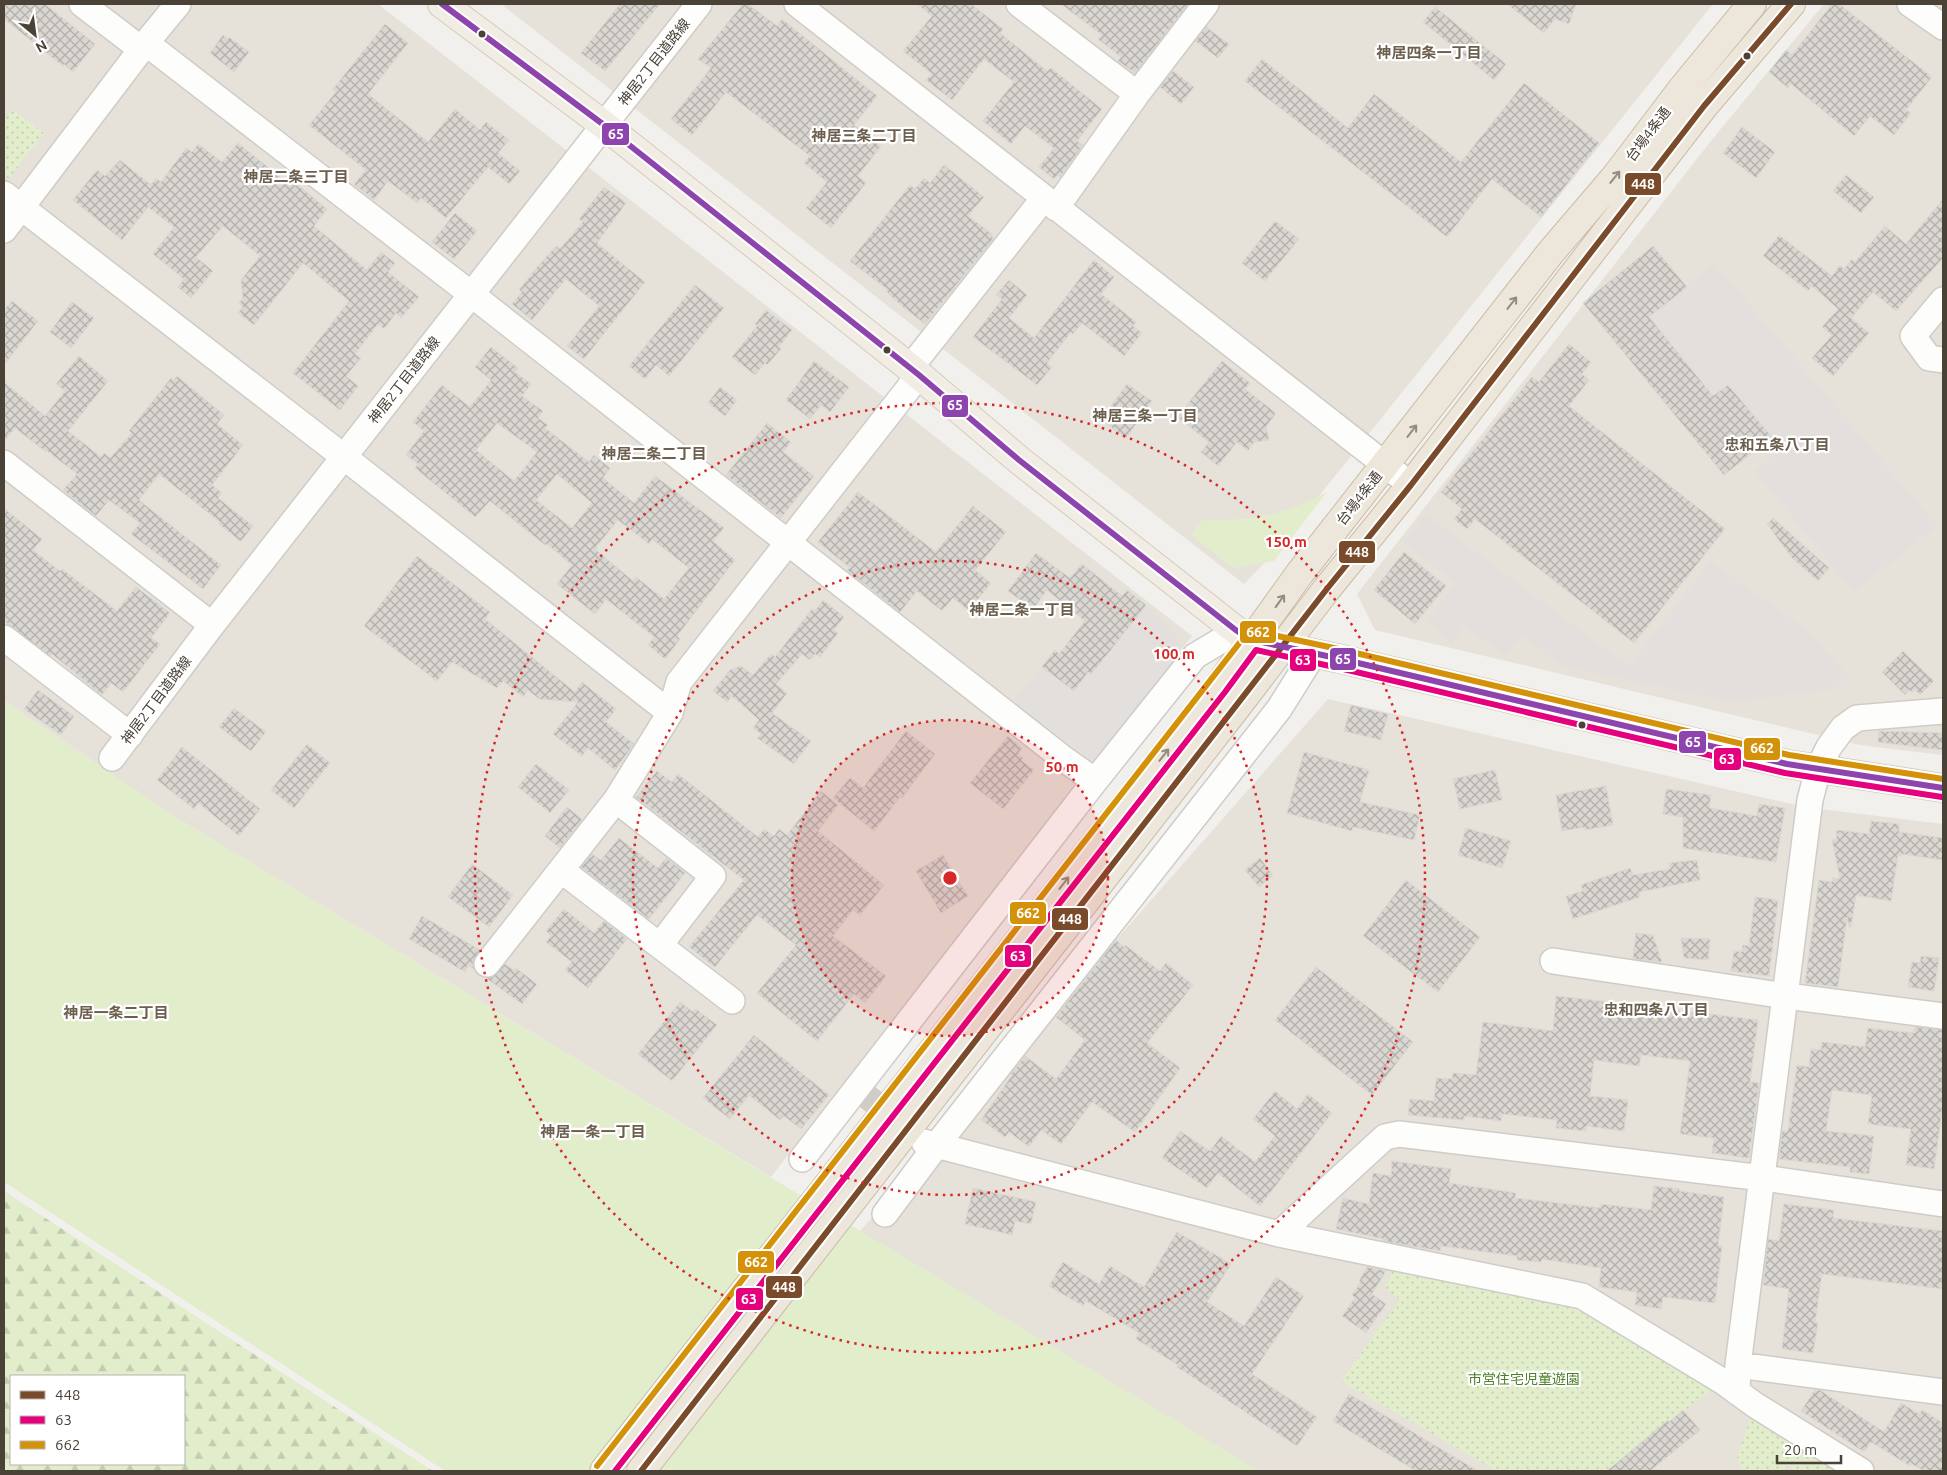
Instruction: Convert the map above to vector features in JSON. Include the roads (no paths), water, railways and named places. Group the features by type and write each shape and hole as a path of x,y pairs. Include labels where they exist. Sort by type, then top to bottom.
{"highway":[{"name":"台場4条通","path":"604,1471 763,1265 1218,687 1245,636 1300,573 1551,252 1616,176 1682,89 1752,4"},
{"name":"台場4条通","path":"641,1471 1284,647 1326,590 1411,485 1698,114 1791,4"}],"main road":[{"path":"442,4 604,125 915,372 1020,460 1245,636 1284,647 1777,762 1943,788"}],"street":[{"path":"82,4 143,46 471,294 1095,781"},
{"path":"4,230 12,201 178,4"},
{"name":"神居2丁目道路線","path":"112,758 212,625 699,4"},
{"path":"797,4 1411,485"},
{"path":"1019,4 1137,94"},
{"path":"487,964 616,800 670,713 679,682 789,542 915,372 1137,94 1206,4"},
{"path":"1910,4 1943,28"},
{"path":"12,201 344,457 670,713"},
{"path":"1943,300 1913,336 1929,358 1943,360"},
{"path":"4,463 212,625"},
{"path":"802,1159 860,1091 1095,781 1195,656 1245,636"},
{"path":"4,638 130,735"},
{"path":"885,1214 930,1144 1279,709 1314,653"},
{"path":"1737,1392 1738,1365 1810,800 1818,769 1829,747 1843,728 1857,718 1943,711"},
{"path":"616,800 713,876 660,945"},
{"path":"561,870 732,1001"},
{"path":"1553,962 1786,996 1943,1016"},
{"path":"1279,1234 1385,1136 1399,1134 1763,1178 1943,1204"},
{"path":"930,1144 1279,1234 1582,1296 1722,1381 1755,1405 1861,1471"},
{"path":"1738,1365 1943,1392"}],"tunnel":[{"path":"864,1094 901,1124"}],"district":[{"name":"神居四条一丁目","path":"1429,53"},
{"name":"神居三条二丁目","path":"864,136"},
{"name":"神居二条三丁目","path":"296,177"},
{"name":"神居三条一丁目","path":"1145,416"},
{"name":"忠和五条八丁目","path":"1777,445"},
{"name":"神居二条二丁目","path":"654,454"},
{"name":"神居二条一丁目","path":"1022,610"},
{"name":"忠和四条八丁目","path":"1656,1010"},
{"name":"神居一条二丁目","path":"116,1013"},
{"name":"神居一条一丁目","path":"593,1132"}],"park label":[{"name":"市営住宅児童遊園","path":"1524,1379"}]}
